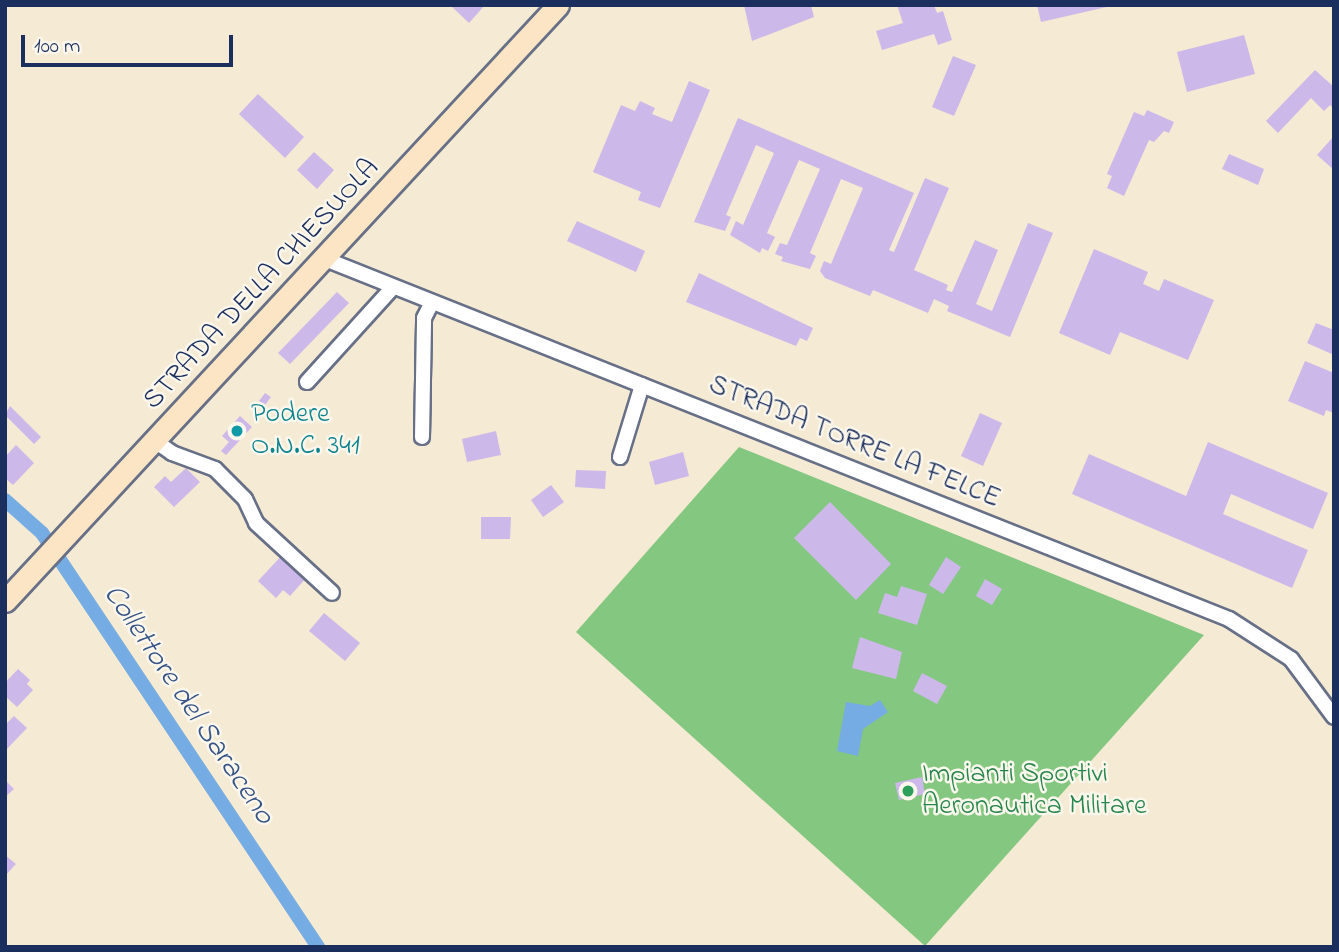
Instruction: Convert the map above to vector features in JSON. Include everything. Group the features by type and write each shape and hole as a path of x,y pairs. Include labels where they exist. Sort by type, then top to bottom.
{"street":[{"name":"STRADA DELLA CHIESUOLA","path":"5,601 558,5"},
{"name":"STRADA TORRE LA FELCE","path":"325,259 1228,619 1291,659 1334,717"},
{"path":"307,382 393,286"},
{"path":"422,437 424,318 432,302"},
{"path":"620,457 642,385"},
{"path":"155,441 172,453 215,469 245,499 256,523 332,593"}],"green space":[{"name":"Impianti Sportivi Aeronautica Militare","path":"739,447 1204,635 925,946 576,632"}],"water":[{"path":"880,700 888,712 863,729 858,756 837,751 846,702 870,706"}],"building":[{"path":"450,5 485,5 469,23"},
{"path":"744,5 811,5 814,17 752,41"},
{"path":"897,5 934,5 937,13 943,11 952,40 938,45 934,34 882,50 876,31 903,23"},
{"path":"1037,5 1111,5 1111,6 1041,22"},
{"path":"1244,35 1255,74 1187,92 1177,52"},
{"path":"953,56 976,65 954,116 932,107"},
{"path":"1315,70 1334,87 1334,109 1330,105 1324,111 1311,98 1278,133 1266,121"},
{"path":"689,81 710,90 660,208 638,200 641,192 593,172 621,105 635,111 640,101 655,108 652,114 672,122"},
{"path":"258,94 304,137 285,158 239,114"},
{"path":"1147,110 1174,122 1169,133 1164,131 1154,142 1149,140 1124,196 1107,188 1112,176 1107,174 1134,112 1144,116"},
{"path":"738,118 914,193 889,250 894,252 925,178 949,188 914,270 948,285 946,290 952,292 975,240 998,250 976,304 992,311 1028,223 1053,233 1010,337 947,311 949,306 934,299 928,313 873,290 870,296 825,278 820,271 824,261 831,264 863,188 841,179 810,253 816,256 810,269 781,261 783,257 775,254 780,243 787,245 820,169 799,160 767,233 775,237 768,251 762,248 760,253 730,235 736,221 743,225 774,153 756,145 726,215 731,217 725,231 694,222"},
{"path":"1334,136 1334,170 1317,155"},
{"path":"314,152 334,170 317,189 297,170"},
{"path":"1229,154 1264,169 1258,185 1222,169"},
{"path":"577,221 645,251 636,272 567,241"},
{"path":"1094,249 1148,272 1143,284 1159,291 1164,279 1214,300 1188,360 1120,332 1110,355 1059,333"},
{"path":"699,273 813,328 807,341 800,338 796,346 686,302"},
{"path":"337,292 349,303 290,364 278,353"},
{"path":"1316,323 1334,330 1334,355 1307,343"},
{"path":"1305,361 1334,373 1334,413 1326,410 1324,416 1288,401"},
{"path":"265,393 271,397 265,405 259,401"},
{"path":"10,406 41,437 34,444 5,415"},
{"path":"980,413 1002,423 983,466 961,456"},
{"name":"Podere O.N.C. 341","path":"240,416 252,427 226,455 221,451 229,442 222,436"},
{"path":"496,431 501,455 467,462 462,439"},
{"path":"1208,442 1328,493 1313,529 1231,494 1223,514 1308,550 1292,588 1072,494 1089,454 1186,496"},
{"path":"16,445 34,463 13,485 5,478 5,457"},
{"path":"683,452 689,476 655,485 649,462"},
{"path":"186,468 200,482 174,507 154,487 165,476 171,482"},
{"path":"576,470 606,471 605,489 575,487"},
{"path":"551,485 564,502 543,517 531,500"},
{"path":"830,502 891,564 856,600 794,538"},
{"path":"481,517 511,517 510,539 481,539"},
{"path":"283,554 307,577 290,596 283,590 276,598 258,581"},
{"path":"946,557 961,567 943,594 929,585"},
{"path":"985,579 1002,589 992,605 976,596"},
{"path":"901,586 927,594 917,625 878,613 885,593 897,597"},
{"path":"324,613 360,643 345,661 309,631"},
{"path":"860,637 902,652 896,679 852,668"},
{"path":"18,669 30,680 27,684 33,690 17,707 5,696 5,683"},
{"path":"922,673 947,686 937,704 913,691"},
{"path":"14,716 27,728 5,751 5,725"},
{"path":"922,777 925,794 899,800 895,783"},
{"path":"5,780 14,789 5,797"},
{"path":"5,855 16,864 5,876"}],"waterway":[{"name":"Collettore del Saraceno","path":"5,500 42,533 318,947"}],"place":[{"name":"Podere O.N.C. 341","path":"237,431"},
{"name":"Impianti Sportivi Aeronautica Militare","path":"908,791"}]}
